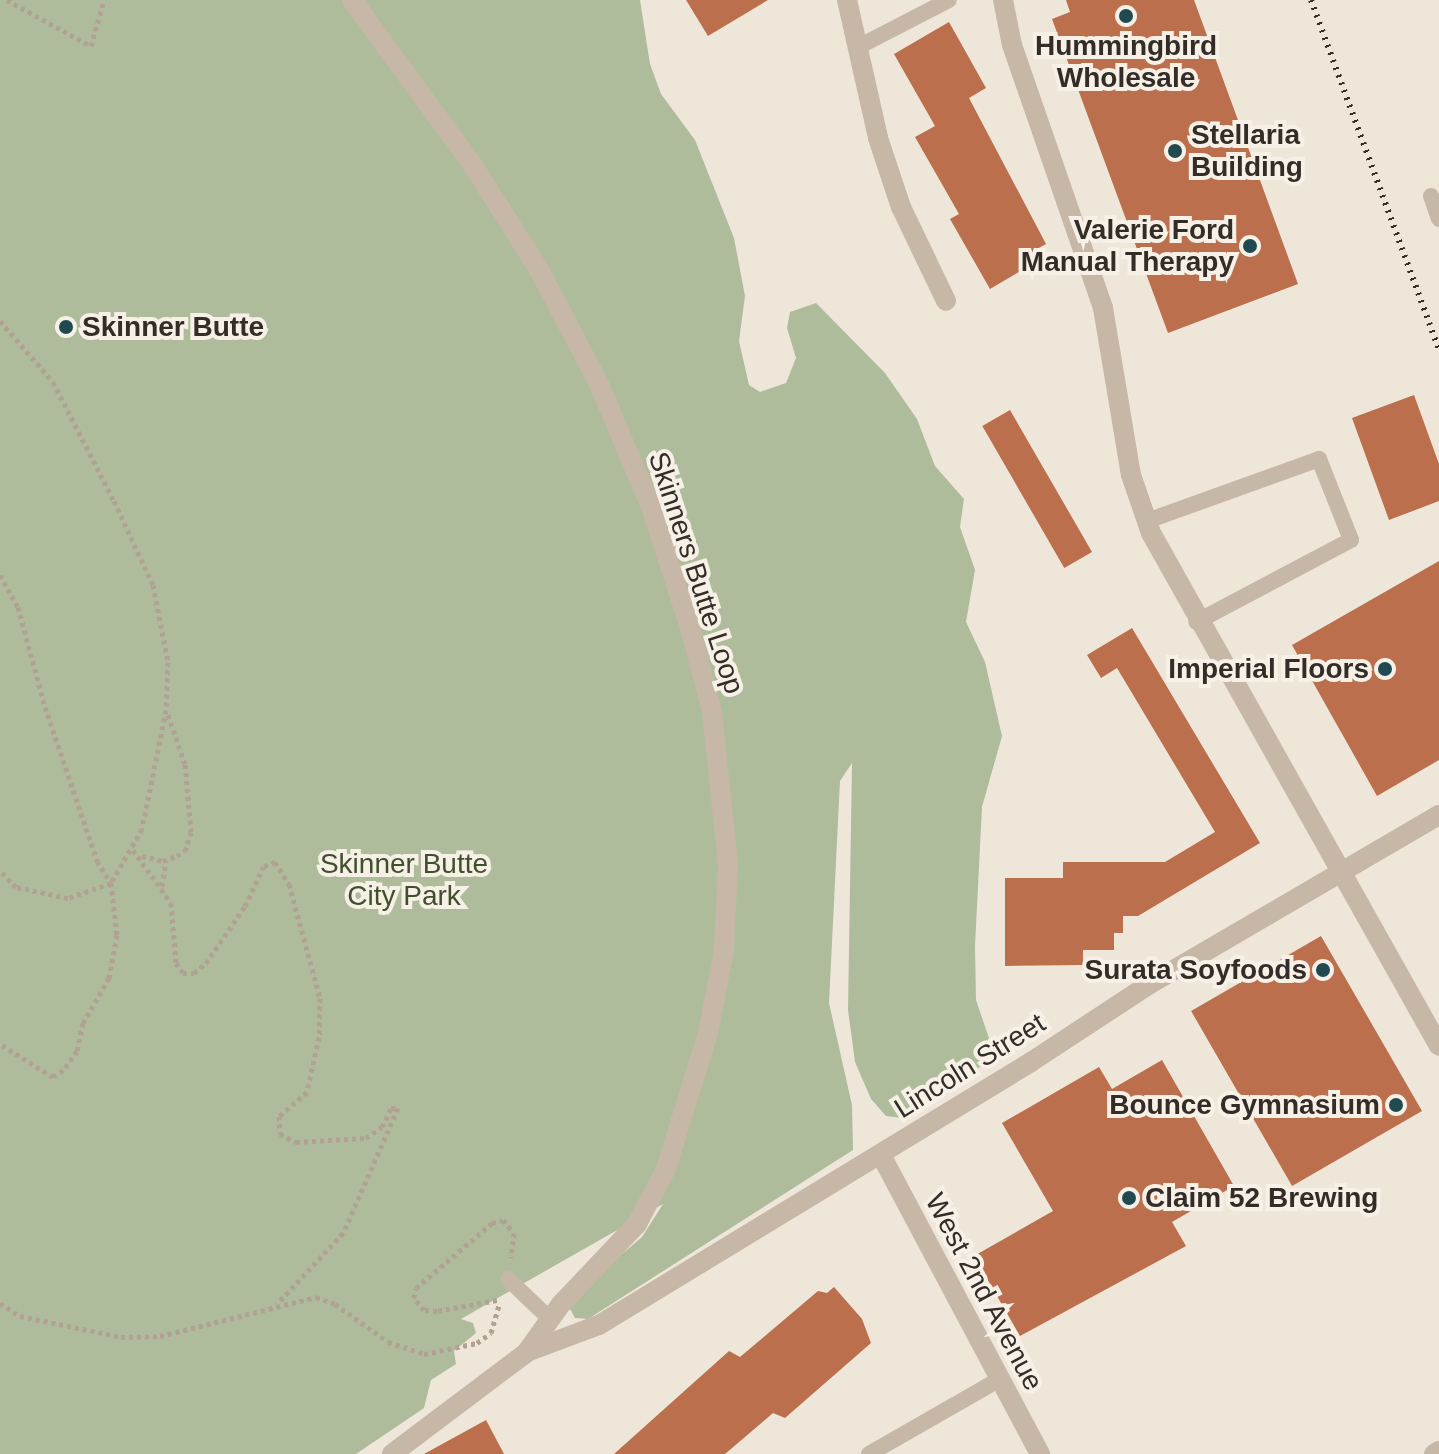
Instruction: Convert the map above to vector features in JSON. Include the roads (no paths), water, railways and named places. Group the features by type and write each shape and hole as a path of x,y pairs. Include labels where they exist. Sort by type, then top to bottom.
{"street":[{"name":"Skinners Butte Loop","path":"352,0 472,164 538,268 598,382 651,507 712,712 721,771 728,864 724,950 688,1104 666,1169 637,1224 550,1319 526,1353 392,1454"},
{"path":"847,0 878,138 901,207 946,301"},
{"path":"1003,0 1012,45 1103,308 1131,475 1147,521 1196,622 1439,1046"},
{"name":"Lincoln Street","path":"526,1353 599,1325 881,1155 1148,985 1439,815"},
{"name":"West 2nd Avenue","path":"881,1155 1040,1454"}],"lane":[{"path":"858,47 949,0"},
{"path":"1431,196 1439,219"},
{"path":"1147,521 1319,459 1351,540 1196,622"},
{"path":"508,1279 550,1319"},
{"path":"869,1454 998,1380"}],"railway":[{"path":"1311,0 1439,349"}],"place":[{"name":"Hummingbird Wholesale","path":"1126,16"},
{"name":"Stellaria Building","path":"1175,151"},
{"name":"Valerie Ford Manual Therapy","path":"1250,246"},
{"name":"Skinner Butte","path":"66,327"},
{"name":"Imperial Floors","path":"1385,669"},
{"name":"Surata Soyfoods","path":"1323,970"},
{"name":"Bounce Gymnasium","path":"1396,1105"},
{"name":"Claim 52 Brewing","path":"1129,1198"}],"park label":[{"name":"Skinner Butte City Park","path":"404,880"}]}
